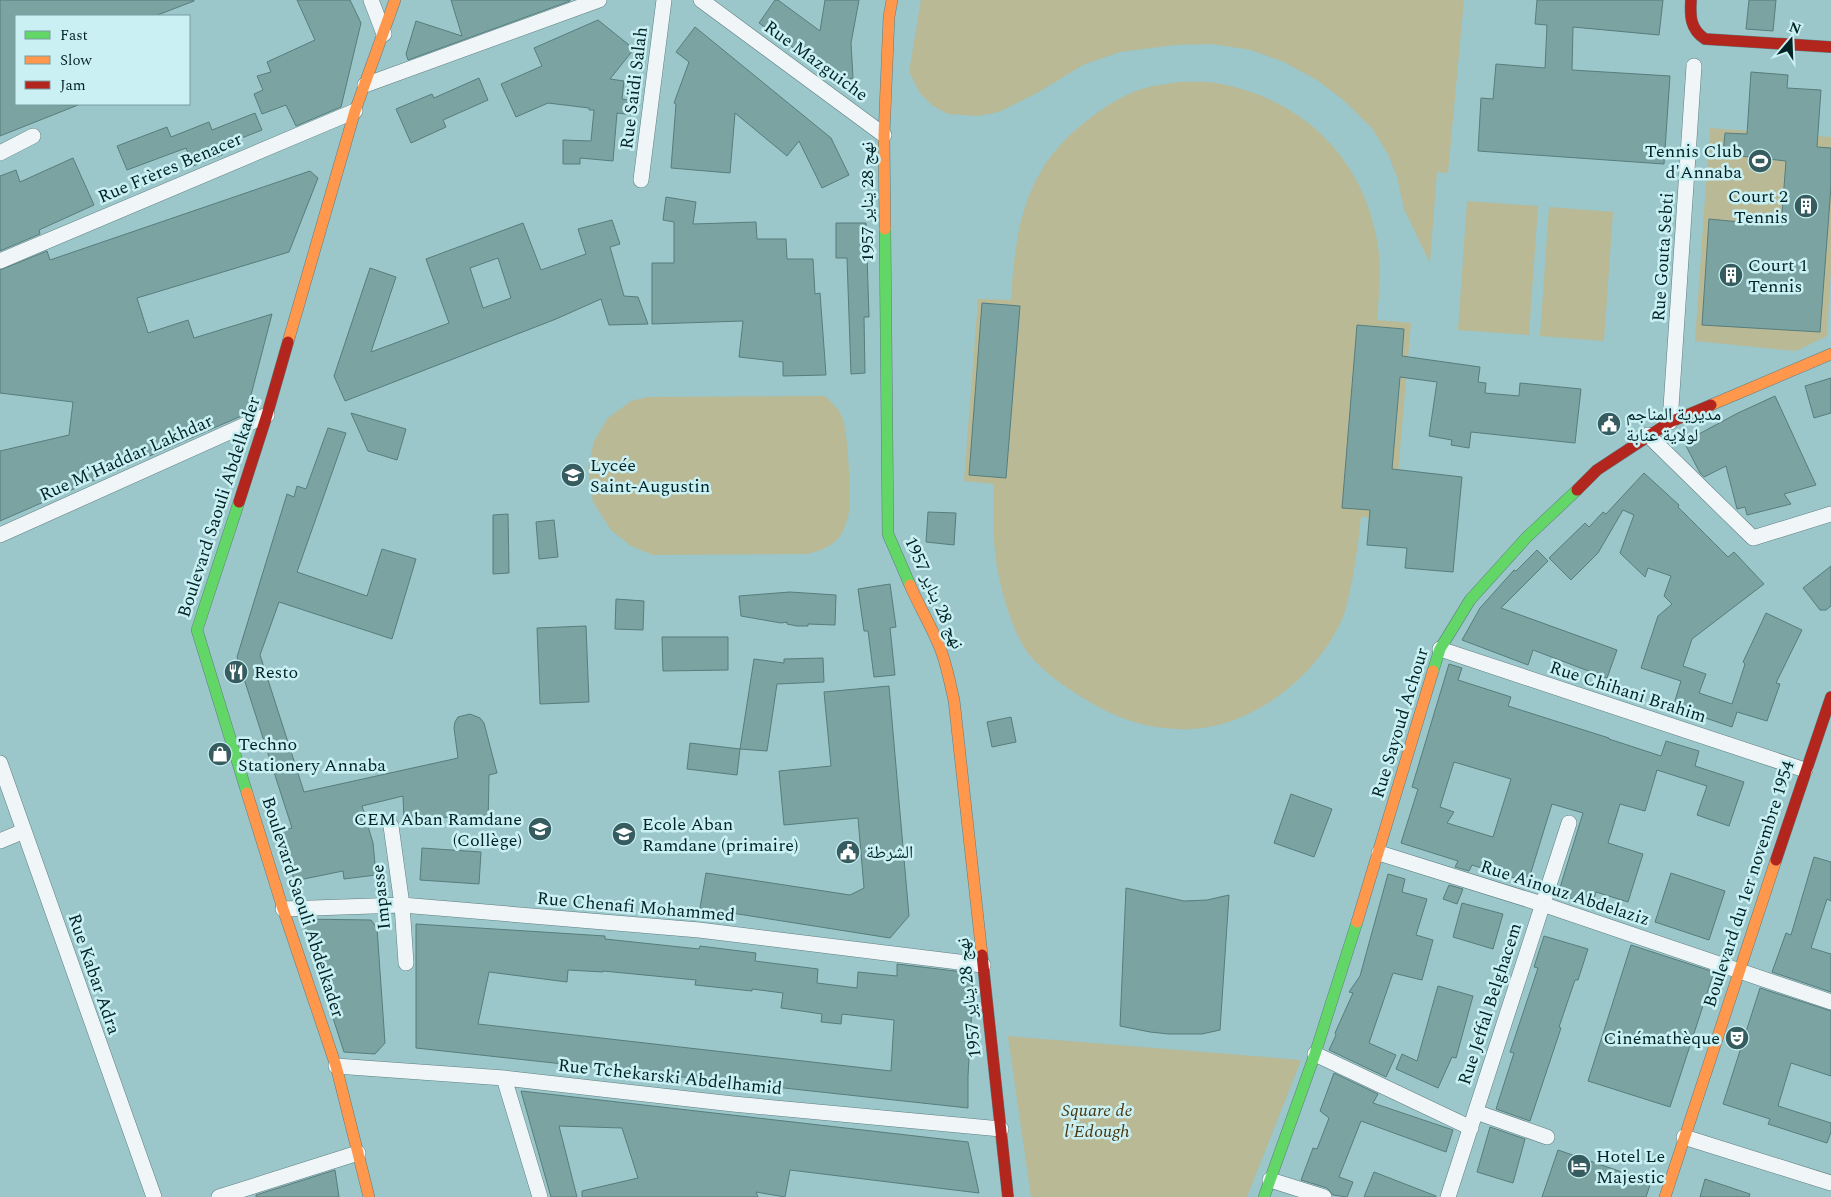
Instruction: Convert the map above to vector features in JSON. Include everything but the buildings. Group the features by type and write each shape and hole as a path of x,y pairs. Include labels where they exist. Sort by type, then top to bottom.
{"main road":[{"name":"Boulevard Saouli Abdelkader","path":"369,1197 336,1066 283,909 197,630 267,415 355,111 395,0"},
{"name":"نهج 28 يناير 1957","path":"892,0 889,17 884,135 888,534 919,607 937,640 945,661 954,700 1008,1197"},
{"path":"1691,0 1690,16 1694,30 1705,39 1831,47"},
{"name":"Rue Sayoud Achour","path":"1264,1197 1315,1054 1379,853 1440,649 1470,600 1526,538 1598,470 1648,435 1670,422 1831,354"},
{"name":"Boulevard du 1er novembre 1954","path":"1665,1197 1805,770 1831,697"}],"street":[{"path":"371,0 384,34"},
{"path":"365,86 599,0"},
{"name":"Rue Saïdi Salah","path":"642,180 664,0"},
{"name":"Rue Mazguiche","path":"701,0 884,135"},
{"name":"Rue Gouta Sebti","path":"1670,422 1694,66"},
{"name":"Rue Frères Benacer","path":"0,260 355,111"},
{"path":"0,153 33,136"},
{"name":"Rue M'Haddar Lakhdar","path":"0,535 267,415"},
{"path":"1648,435 1753,538 1831,514"},
{"name":"Rue Chihani Brahim","path":"1440,649 1805,770"},
{"name":"Rue Kabar Adra","path":"0,763 154,1197"},
{"name":"Rue Jeffal Belghacem","path":"1448,1197 1569,823"},
{"name":"Impasse","path":"391,826 402,905 406,963"},
{"path":"0,841 24,831"},
{"name":"Rue Ainouz Abdelaziz","path":"1379,853 1542,904 1831,1002"},
{"name":"Rue Chenafi Mohammed","path":"283,909 402,905 699,930 983,965"},
{"path":"1315,1054 1471,1128"},
{"name":"Rue Tchekarski Abdelhamid","path":"336,1066 504,1078 743,1104 1001,1128"},
{"path":"504,1078 540,1197"},
{"path":"1476,1112 1547,1136"},
{"path":"1684,1137 1831,1183"},
{"path":"219,1197 358,1153"},
{"path":"1270,1180 1324,1197"}],"green space":[{"path":"921,0 1464,0 1448,173 1437,172 1430,263 1404,209 1397,177 1388,154 1372,128 1342,99 1317,80 1284,62 1251,50 1212,44 1175,45 1120,52 1083,65 1037,93 999,112 978,116 948,114 933,106 920,93 909,72"},
{"path":"1179,82 1216,83 1251,92 1278,103 1324,137 1343,158 1358,183 1369,210 1377,240 1379,260 1380,280 1377,320 1411,323 1394,519 1361,517 1355,566 1346,609 1332,638 1302,676 1283,693 1262,707 1240,718 1217,725 1193,729 1155,727 1130,721 1106,711 1064,686 1034,660 1021,642 1016,631 1006,605 999,577 994,537 994,484 964,481 978,299 1011,300 1016,247 1021,222 1028,199 1038,177 1051,157 1068,137 1102,110 1123,97 1145,88"},
{"path":"1710,128 1831,137 1831,270 1827,336 1796,351 1695,341"},
{"path":"1467,201 1538,206 1529,335 1458,330"},
{"path":"1549,207 1613,212 1604,341 1540,336"},
{"path":"825,396 834,405 844,424 850,502 848,517 841,535 824,549 807,554 653,555 631,546 611,530 593,502 588,469 594,441 608,418 631,401 648,397"},
{"name":"Square de l'Edough","path":"1008,1036 1301,1060 1247,1197 1031,1197"}],"traffic: fast":[{"path":"885,229 888,534 910,585"},
{"path":"1433,671 1440,649 1470,600 1526,538 1577,490"},
{"path":"239,502 197,630 247,793"},
{"path":"1264,1197 1315,1054 1357,922"}],"traffic: slow":[{"path":"288,342 355,111 395,0"},
{"path":"885,229 884,135 889,17 892,0"},
{"path":"1711,405 1831,354"},
{"path":"910,585 940,648 954,700 982,955"},
{"path":"1357,922 1433,671"},
{"path":"247,793 283,909 336,1066 369,1197"},
{"path":"1665,1197 1776,860"}],"traffic: jam":[{"path":"1691,0 1692,22 1696,31 1705,39 1831,47"},
{"path":"239,502 288,342"},
{"path":"1577,490 1597,470 1670,422 1711,405"},
{"path":"1776,860 1831,697"},
{"path":"982,955 1008,1197"}],"place":[{"name":"Tennis Club d'Annaba","path":"1760,161"},
{"name":"Court 2 Tennis","path":"1806,206"},
{"name":"Court 1 Tennis","path":"1731,275"},
{"name":"مديرية المناجم لولاية عنابة","path":"1609,424"},
{"name":"Lycée Saint-Augustin","path":"573,475"},
{"name":"Resto","path":"236,672"},
{"name":"Techno Stationery Annaba","path":"220,754"},
{"name":"CEM Aban Ramdane (Collège)","path":"540,829"},
{"name":"Ecole Aban Ramdane (primaire)","path":"624,834"},
{"name":"الشرطة","path":"848,852"},
{"name":"Cinémathèque","path":"1737,1038"},
{"name":"Hotel Le Majestic","path":"1579,1166"}]}
